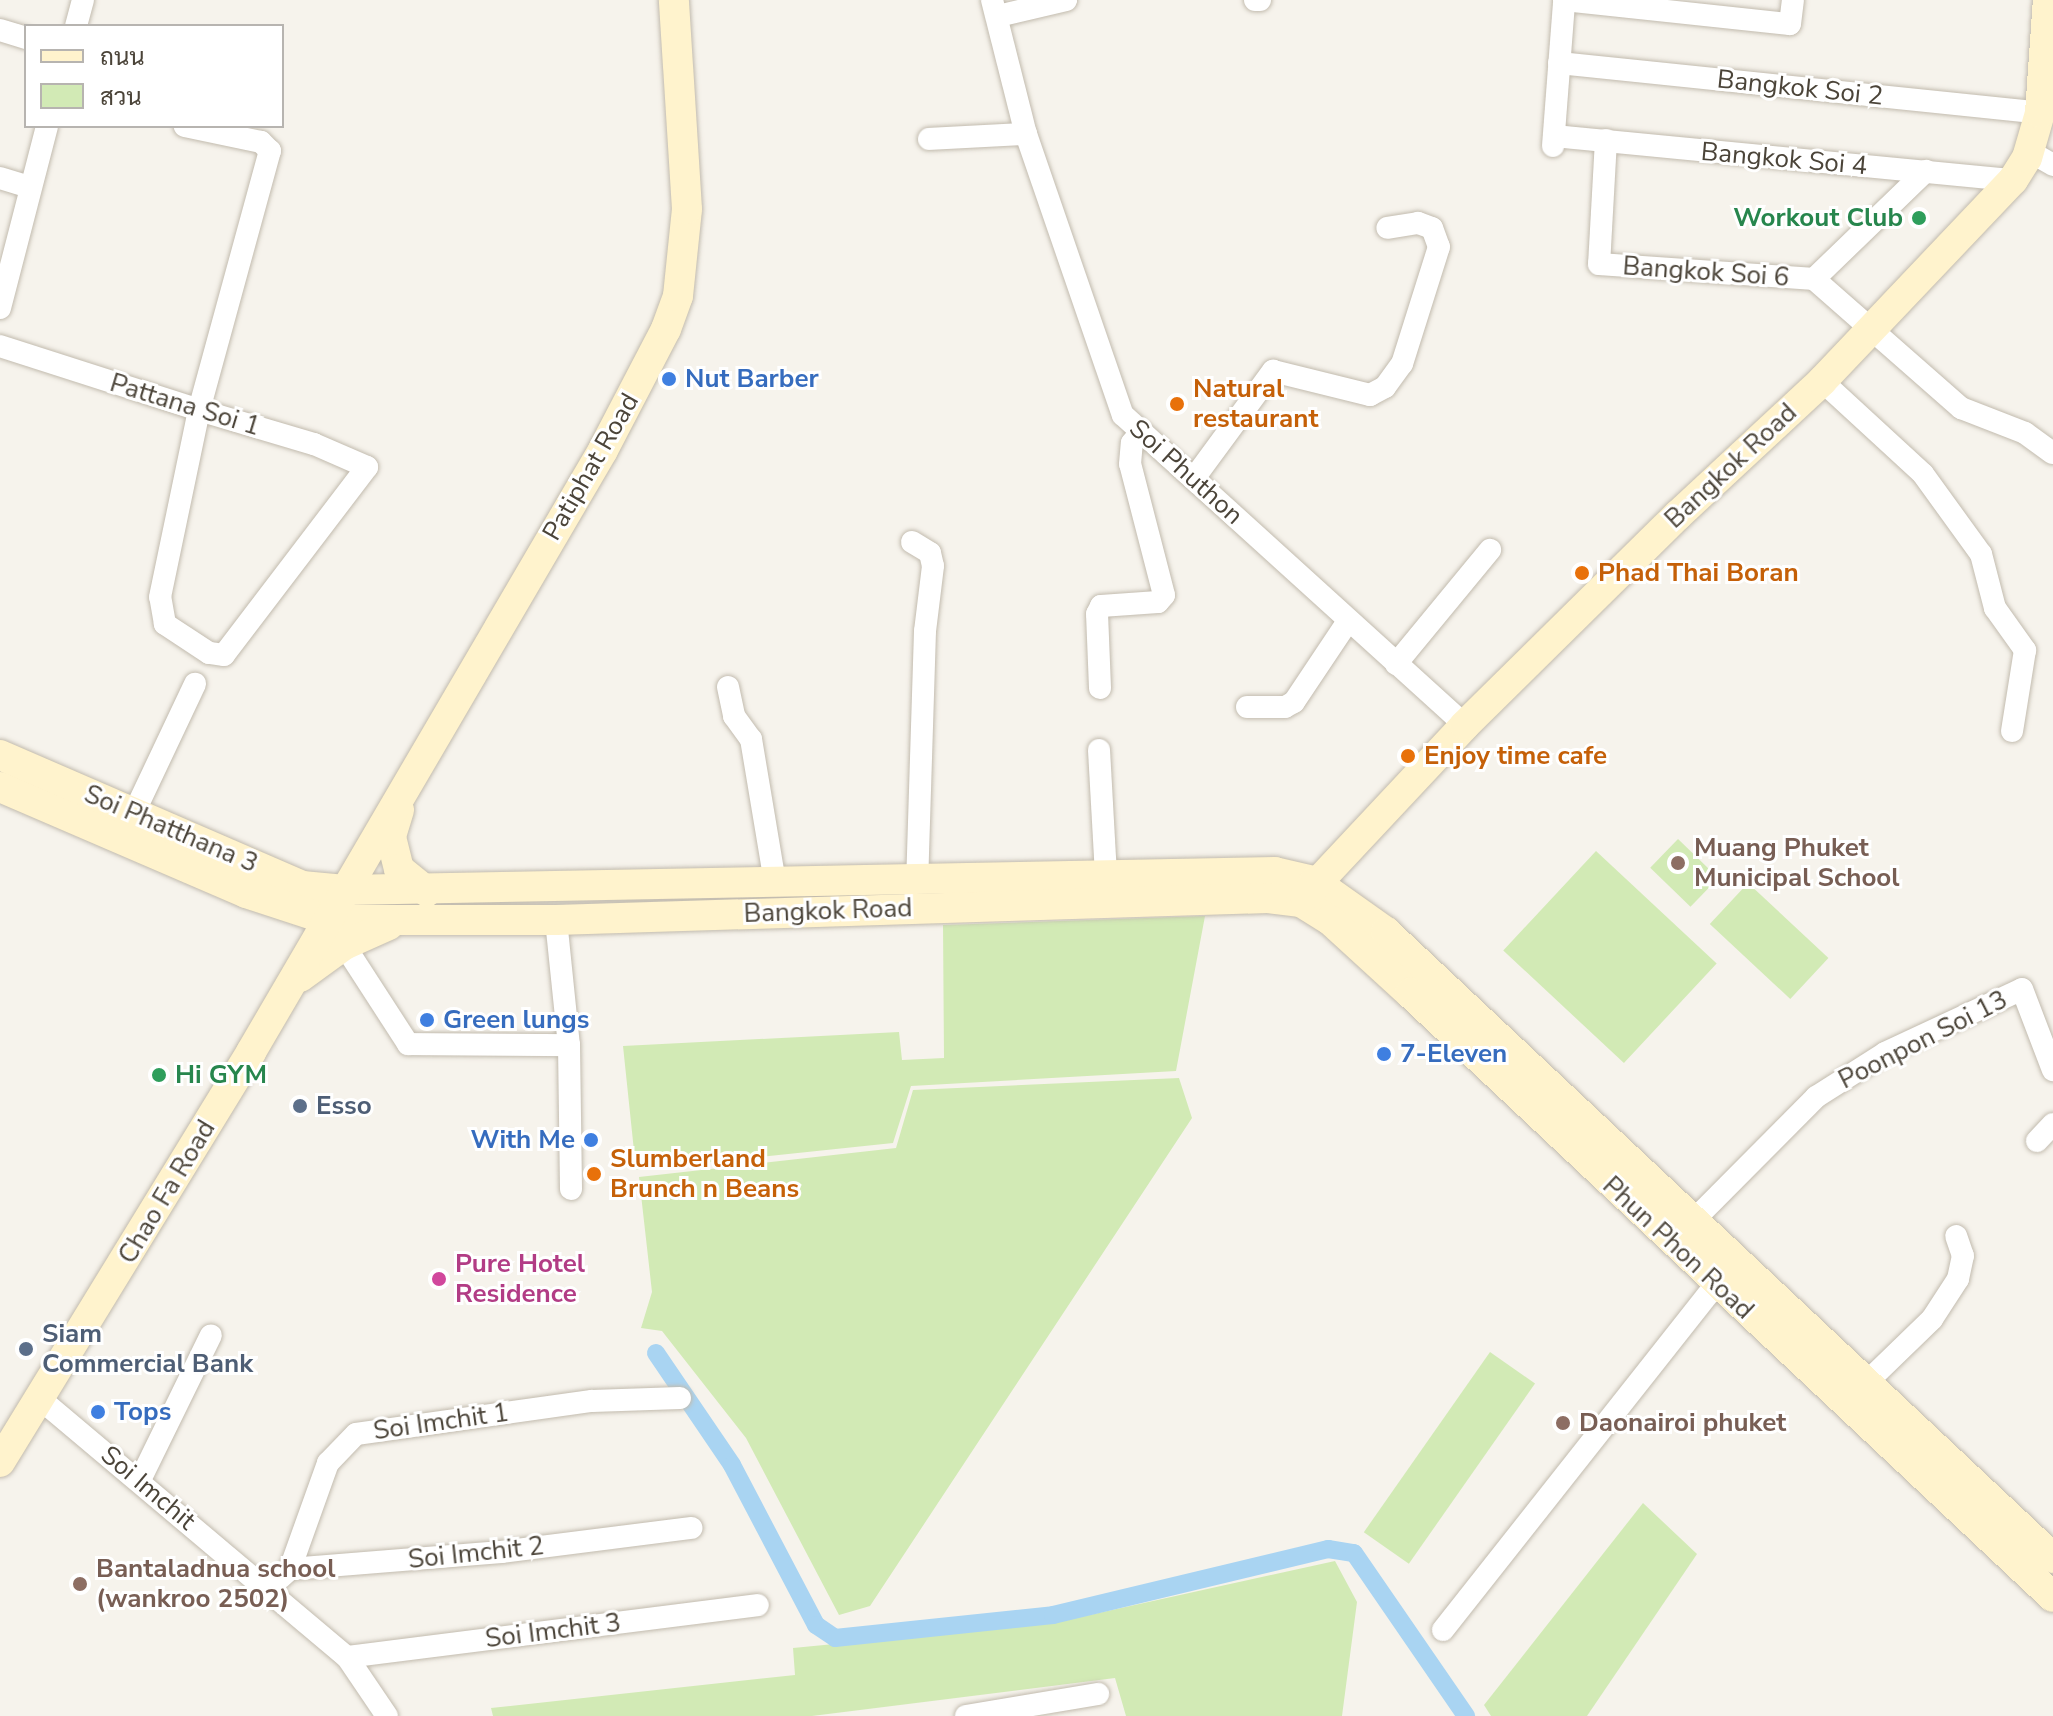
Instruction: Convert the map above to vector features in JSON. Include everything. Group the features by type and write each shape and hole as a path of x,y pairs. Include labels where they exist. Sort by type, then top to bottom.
{"main road":[{"name":"Patiphat Road","path":"336,932 345,890 603,450 654,356 678,296 687,209 674,0"},
{"name":"Bangkok Road","path":"336,932 406,919 556,920 1268,898 1308,892 1465,725 1678,515 1822,381 2013,180 2041,158 2040,113 2048,0"},
{"name":"Soi Phatthana 3","path":"0,755 302,886 345,890"},
{"path":"407,781 391,837 399,869 427,892"},
{"name":"Soi Phatthana 3","path":"0,787 336,932"},
{"name":"Bangkok Road","path":"345,890 427,892 1275,872 1308,892"},
{"name":"Phun Phon Road","path":"1308,892 1386,932 1693,1221 1726,1272 1866,1383 2053,1558"},
{"name":"Phun Phon Road","path":"1308,892 1343,931 1726,1272 2053,1597"},
{"name":"Chao Fa Road","path":"0,1462 290,984 336,932"}],"street":[{"path":"77,24 83,0"},
{"path":"995,8 1066,0"},
{"path":"1559,63 1564,1 1790,24 1793,0"},
{"name":"Soi Phuthon","path":"995,8 1026,134 1123,415 1195,477 1348,621 1465,725"},
{"path":"0,30 24,37"},
{"name":"Bangkok Soi 2","path":"1559,63 2040,113"},
{"name":"Bangkok Soi 4","path":"1559,63 1554,141 1606,140 2013,180"},
{"path":"0,308 46,128"},
{"path":"194,128 261,142 270,151 199,410"},
{"path":"929,139 1026,134"},
{"name":"Bangkok Soi 6","path":"1606,140 1599,264 1814,279 1868,332 1961,408 2025,433 2053,453"},
{"path":"1814,279 1926,171"},
{"path":"0,178 29,187"},
{"path":"1195,477 1273,371 1370,395 1385,387 1402,364 1439,247 1432,228 1418,223 1387,228"},
{"name":"Pattana Soi 1","path":"0,346 314,444 367,467 224,655 209,653 165,624 160,597 199,410"},
{"path":"1822,381 1923,474 1981,554 1995,608 2025,650 2012,731"},
{"path":"1100,688 1097,614 1101,606 1158,602 1164,595 1130,464 1132,443 1141,431"},
{"path":"912,542 930,553 933,566 925,631 917,880"},
{"path":"1396,664 1490,550"},
{"path":"1247,707 1285,707 1294,702 1348,621"},
{"path":"134,813 195,684"},
{"path":"728,687 734,716 751,739 775,883"},
{"path":"1099,750 1106,875"},
{"path":"556,920 569,1045 571,1189"},
{"path":"336,932 408,1044 569,1045"},
{"name":"Poonpon Soi 13","path":"1693,1221 1816,1097 1885,1053 2022,989 2053,1070"},
{"path":"2037,1141 2053,1124"},
{"path":"1866,1383 1932,1319 1958,1279 1963,1256 1956,1236"},
{"path":"1443,1630 1726,1272"},
{"path":"140,1480 211,1335"},
{"name":"Soi Imchit","path":"39,1398 347,1657 387,1716"},
{"name":"Soi Imchit 1","path":"290,1569 328,1463 356,1434 592,1401 680,1398"},
{"name":"Soi Imchit 2","path":"290,1569 501,1552 691,1528"},
{"path":"267,1588 290,1569"},
{"name":"Soi Imchit 3","path":"347,1657 758,1605"},
{"path":"966,1716 1098,1694"}],"green space":[{"path":"1678,839 1718,878 1690,907 1650,868"},
{"path":"1596,851 1717,964 1624,1063 1503,950"},
{"path":"1748,883 1828,958 1790,999 1710,924"},
{"path":"1205,916 1176,1071 911,1086 893,1143 636,1170 623,1046 899,1032 902,1060 944,1058 943,925"},
{"path":"1179,1078 1192,1118 870,1606 839,1615 746,1438 662,1331 641,1328 652,1292 639,1177 896,1148 913,1090"},
{"path":"1490,1352 1535,1384 1409,1564 1364,1532"},
{"path":"1643,1503 1697,1554 1587,1716 1491,1716 1484,1705"},
{"path":"1335,1561 1357,1602 1342,1716 1126,1716 1115,1678 812,1716 493,1716 491,1708 795,1675 793,1648 1053,1623"}],"waterway":[{"path":"656,1353 732,1465 816,1625 835,1638 1053,1615 1328,1549 1354,1553 1466,1716"}],"place":[{"name":"Workout Club","path":"1919,218"},
{"name":"Nut Barber","path":"669,379"},
{"name":"Natural restaurant","path":"1177,404"},
{"name":"Phad Thai Boran","path":"1582,573"},
{"name":"Enjoy time cafe","path":"1408,756"},
{"name":"Muang Phuket Municipal School","path":"1678,863"},
{"name":"Green lungs","path":"427,1020"},
{"name":"7-Eleven","path":"1384,1054"},
{"name":"Hi GYM","path":"159,1075"},
{"name":"Esso","path":"300,1106"},
{"name":"With Me","path":"591,1140"},
{"name":"Slumberland Brunch n Beans","path":"594,1174"},
{"name":"Pure Hotel Residence","path":"439,1279"},
{"name":"Siam Commercial Bank","path":"26,1349"},
{"name":"Tops","path":"98,1412"},
{"name":"Daonairoi phuket","path":"1563,1423"},
{"name":"Bantaladnua school (wankroo 2502)","path":"80,1584"}]}
